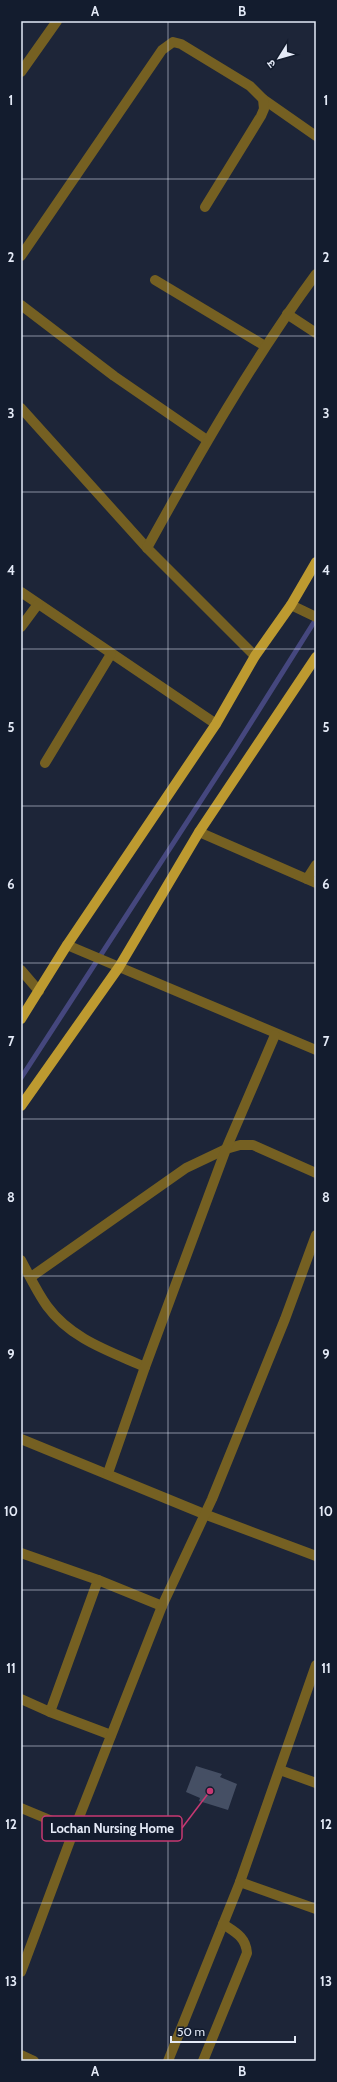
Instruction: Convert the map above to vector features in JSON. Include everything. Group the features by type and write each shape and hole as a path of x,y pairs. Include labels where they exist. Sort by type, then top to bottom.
{"main road":[{"path":"21,1019 67,944 216,724 255,656 291,605 316,562"},
{"path":"21,1106 118,967 199,832 316,657"}],"street":[{"path":"21,72 57,21"},
{"path":"21,256 168,45 173,42 181,44 250,86 263,99 316,136"},
{"path":"204,206 261,116 264,109 263,99"},
{"path":"147,548 207,440 265,346 316,274"},
{"path":"155,280 265,346"},
{"path":"21,305 114,376 207,440"},
{"path":"287,314 316,333"},
{"path":"21,408 147,548 255,656"},
{"path":"21,592 216,724"},
{"path":"21,627 38,604"},
{"path":"291,605 316,617"},
{"path":"45,763 112,654"},
{"path":"199,832 312,881 316,865"},
{"path":"67,944 275,1035 316,1050"},
{"path":"21,970 39,991"},
{"path":"108,1473 145,1366 226,1148 275,1035"},
{"path":"31,1277 186,1168 226,1148 240,1145 253,1145 316,1173"},
{"path":"21,1972 74,1830 162,1606 204,1514 284,1319 316,1235"},
{"path":"21,1260 46,1305 70,1329 88,1342 145,1366"},
{"path":"21,1439 108,1473 204,1514 316,1556"},
{"path":"21,1553 98,1580 162,1606"},
{"path":"50,1712 98,1580"},
{"path":"168,2061 240,1882 316,1665"},
{"path":"21,1699 50,1712 112,1735"},
{"path":"280,1770 316,1783"},
{"path":"21,1808 74,1830"},
{"path":"240,1882 316,1909"},
{"path":"203,2061 247,1953 246,1944 242,1937 223,1924"},
{"path":"21,2055 34,2061"}],"building":[{"path":"196,1766 222,1774 220,1777 237,1784 228,1810 199,1801 200,1798 186,1792"}],"waterway":[{"path":"21,1078 235,748 316,619"}],"place":[{"name":"Lochan Nursing Home","path":"210,1791"}]}
